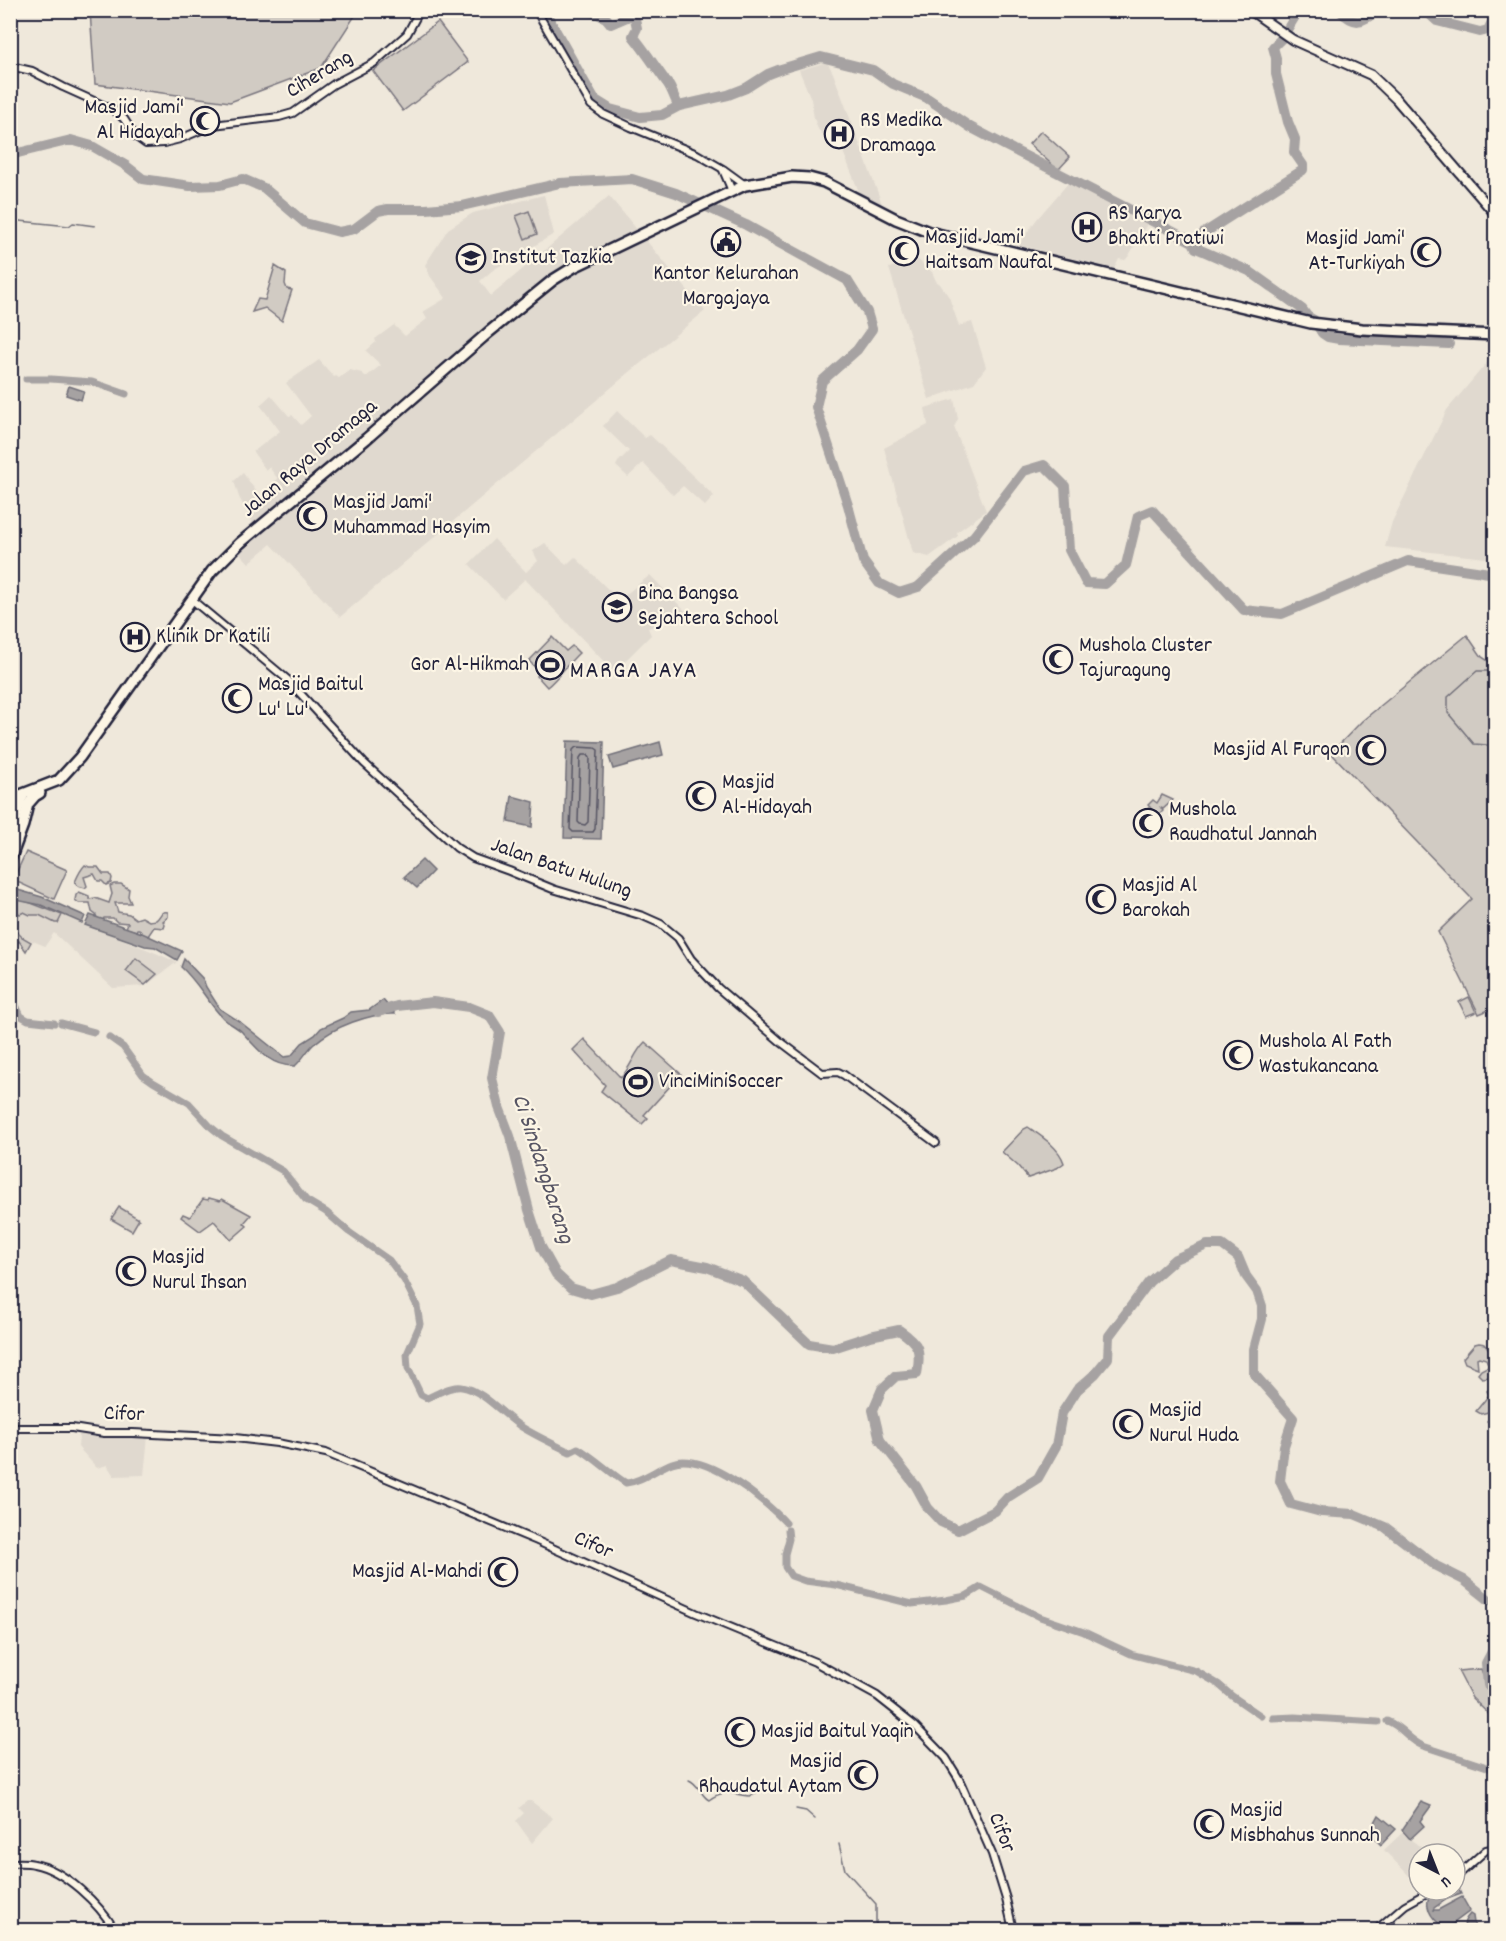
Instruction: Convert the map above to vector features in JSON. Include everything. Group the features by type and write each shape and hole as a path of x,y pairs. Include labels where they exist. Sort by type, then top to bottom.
{"highway":[{"name":"Jalan Raya Dramaga","path":"10,801 59,780 80,757 191,599 212,571 240,543 366,439 484,336 553,280 591,258 745,185 777,178 809,177 833,185 896,219 929,232 1324,326 1496,335"},
{"path":"10,860 29,802 59,780"},
{"path":"10,839 24,795"},
{"path":"10,801 16,807 17,818"}],"main road":[{"path":"1250,10 1288,37 1371,75 1396,99 1496,215"}],"street":[{"name":"Ciherang","path":"10,66 32,70 114,110 126,121 135,136 146,144 156,144 175,141 217,124 279,117 292,113 334,84 374,63 407,34 420,10"},
{"path":"536,10 596,110 697,154 745,185"},
{"path":"723,169 731,192"},
{"name":"Jalan Batu Hulung","path":"191,599 288,680 364,763 457,848 473,858 554,890 650,919 668,928 678,938 691,959 718,988 781,1042 822,1073 838,1072 936,1143"},
{"name":"Cifor","path":"10,1428 72,1428 104,1433 236,1438 277,1443 326,1453 537,1541 696,1613 815,1662 877,1696 915,1726 946,1758 992,1854 1013,1930"},
{"path":"1467,1867 1486,1850 1496,1848"},
{"path":"10,1863 41,1866 72,1883 94,1902 115,1930"},
{"path":"1376,1930 1410,1902"}],"shaded area":[{"path":"90,10 358,11 321,68 230,102 95,84"},
{"path":"438,22 468,62 403,111 373,71"},
{"name":"RS Medika Dramaga","path":"827,62 882,204 864,200 842,149 826,139 818,129 811,99 799,70"},
{"path":"1041,131 1070,157 1058,170 1029,144"},
{"name":"RS Karya Bhakti Pratiwi","path":"1070,181 1147,224 1128,257 1125,260 1119,259 1114,269 1018,245"},
{"path":"544,195 554,234 493,270 480,281 491,296 609,196 705,311 340,617 271,544 249,563 237,550 257,532 239,497 234,481 243,473 261,498 269,486 278,479 269,467 266,470 253,452 280,431 260,405 271,395 289,416 292,415 301,425 311,416 286,383 319,360 334,377 339,378 350,370 362,373 366,377 381,365 366,351 376,342 375,339 394,325 405,336 427,319 423,312 446,298 425,265 448,229 473,213"},
{"path":"529,211 537,234 525,239 516,216"},
{"path":"917,259 932,272 949,297 959,326 972,322 986,367 974,383 929,399 889,268"},
{"path":"275,266 286,273 285,284 287,289 292,290 282,321 265,308 252,312 258,299 265,300"},
{"path":"1495,353 1495,559 1385,547 1392,522 1447,410"},
{"path":"954,399 958,419 954,427 986,511 957,532 958,536 929,557 913,553 884,448 928,425 925,408"},
{"path":"617,411 645,438 650,435 714,496 705,506 683,486 673,495 643,463 628,477 616,466 629,451 603,426"},
{"name":"Bina Bangsa Sejahtera School","path":"494,539 526,572 538,561 533,551 545,543 566,565 575,557 619,600 650,575 687,613 677,622 671,620 648,628 651,635 614,672 525,579 503,599 469,564"},
{"path":"1467,635 1482,657 1496,666 1496,1007 1479,1014 1438,932 1472,899 1331,753 1362,721"},
{"name":"Gor Al-Hikmah","path":"552,637 566,651 572,646 579,653 547,687 537,676 540,672 529,661"},
{"path":"1162,795 1173,800 1163,809 1161,808 1163,811 1158,816 1148,805 1153,800 1157,803"},
{"path":"26,852 67,870 54,899 13,880"},
{"path":"85,865 98,867 103,874 110,874 111,883 106,885 98,881 94,874 84,877 87,886 85,888 78,886 75,882"},
{"path":"121,884 129,889 128,896 131,903 115,903 118,912 129,914 136,919 142,917 149,921 156,920 162,913 168,912 168,917 163,921 164,928 154,927 148,936 143,935 139,929 136,931 126,928 128,923 117,922 113,918 98,921 92,912 90,903 79,903 75,900 79,892 89,896 89,899 95,898 109,903 112,894 110,886"},
{"path":"11,900 49,908 177,962 145,986 113,988 54,933 45,946 11,932"},
{"path":"11,900 21,900 62,915 58,923 55,923 39,915 11,912"},
{"path":"12,932 17,932 31,942 26,951 19,941 13,938 11,940"},
{"path":"136,958 157,974 145,985 126,971"},
{"path":"1469,997 1476,1012 1466,1016 1459,1002"},
{"name":"VinciMiniSoccer","path":"584,1039 621,1078 645,1042 681,1074 644,1115 648,1118 642,1124 601,1091 605,1085 573,1050"},
{"path":"1028,1127 1054,1147 1064,1163 1057,1168 1028,1178 1002,1152"},
{"path":"209,1198 220,1201 222,1199 251,1215 244,1223 247,1226 231,1240 214,1221 200,1231 181,1217 183,1214 190,1217 203,1199 208,1200"},
{"path":"119,1207 139,1219 132,1231 111,1219"},
{"path":"1475,1344 1485,1344 1492,1353 1495,1352 1496,1424 1492,1425 1487,1421 1494,1415 1492,1411 1481,1414 1476,1411 1489,1395 1487,1391 1494,1383 1491,1377 1482,1378 1478,1374 1489,1366 1486,1359 1477,1358 1478,1368 1465,1363 1463,1358"},
{"path":"79,1435 148,1436 144,1475 114,1476 107,1465 97,1468 78,1447"},
{"path":"1481,1669 1490,1694 1495,1698 1495,1720 1472,1698 1458,1671"},
{"path":"527,1801 531,1801 553,1818 532,1843 516,1821 524,1813 519,1808"},
{"path":"1402,1833 1414,1842 1407,1842 1407,1874 1384,1850"}],"water":[{"path":"69,386 84,391 81,400 66,395"},
{"path":"567,741 604,742 601,839 564,838"},
{"path":"660,742 663,755 613,769 609,757"},
{"path":"512,796 534,802 532,827 508,822"},
{"path":"422,860 433,871 417,888 404,877"},
{"path":"11,888 42,897 85,916 82,923 41,905 11,899"},
{"path":"90,915 142,933 182,951 177,960 155,947 145,946 85,925"},
{"path":"184,959 203,979 220,1009 284,1057 291,1056 302,1043 321,1028 351,1012 369,1010 383,1000 395,1014 374,1016 341,1027 314,1044 295,1066 286,1066 265,1056 240,1030 223,1018 181,967"},
{"path":"1421,1802 1431,1806 1420,1821 1424,1826 1410,1839 1402,1830"},
{"path":"1379,1815 1396,1829 1381,1845 1376,1840 1381,1835 1373,1826"},
{"path":"1428,1902 1443,1902 1433,1910 1438,1910 1453,1902 1465,1902 1470,1911 1451,1925 1443,1926 1431,1915"},
{"path":"1470,1914 1473,1916 1475,1930 1465,1930 1465,1921"}],"waterway":[{"path":"544,10 594,99 610,109 640,117 662,115 679,106"},
{"path":"588,10 606,18 611,24 634,14 637,28 633,36 668,84 679,106 728,95 746,88 768,74 821,57 873,70 893,84 927,98 970,127 1193,242 1196,248 1249,271 1302,309 1328,337 1449,344"},
{"path":"1196,248 1199,238 1204,233 1303,170 1303,165 1294,152 1295,139 1288,122 1276,74 1273,47 1282,38 1299,10"},
{"path":"1339,10 1349,19 1358,21 1378,10"},
{"path":"1425,10 1437,21 1480,32 1488,30 1496,14"},
{"path":"10,156 71,140 92,146 125,165 143,179 190,186 220,185 243,179 264,188 305,223 339,232 354,229 378,211 388,209 462,206 560,183 632,179 676,193 746,225 847,280 867,312 872,329 857,350 822,381 816,407 848,505 863,561 879,583 899,593 918,587 974,536 1024,471 1044,465 1065,486 1069,550 1086,583 1105,584 1126,565 1138,516 1152,510 1244,610 1282,614 1408,561 1496,574"},
{"path":"10,220 69,226 73,223 95,226"},
{"path":"26,379 92,382 126,394"},
{"path":"1496,674 1491,671 1477,671 1448,697 1448,713 1474,744 1487,745 1496,751"},
{"path":"10,998 21,1016 28,1020 54,1023"},
{"name":"Ci Sindangbarang","path":"378,1012 397,1006 433,1002 469,1007 489,1015 500,1032 492,1078 529,1210 541,1247 556,1274 571,1288 591,1294 617,1287 671,1260 707,1267 743,1281 809,1344 833,1348 870,1336 899,1330 911,1339 919,1353 917,1374 896,1376 882,1389 873,1410 880,1440 916,1486 928,1508 941,1522 958,1530 995,1511 1008,1497 1038,1478 1056,1446 1062,1413 1077,1390 1108,1358 1109,1336 1149,1282 1175,1259 1207,1245 1222,1245 1238,1257 1246,1276 1257,1291 1262,1306 1262,1319 1254,1349 1254,1374 1293,1418 1284,1446 1280,1481 1291,1504 1321,1512 1354,1514 1385,1527 1436,1566 1464,1580 1488,1599 1496,1602"},
{"path":"61,1023 94,1032"},
{"path":"109,1037 123,1047 143,1075 189,1103 222,1136 283,1171 306,1200 326,1212 349,1232 389,1260 404,1280 417,1306 420,1324 407,1354 408,1368 421,1395 427,1398 458,1387 470,1389 526,1430 570,1452 578,1448 626,1483 638,1480 672,1463 686,1461 701,1464 734,1480 764,1502 786,1523"},
{"path":"788,1530 785,1567 791,1576 912,1604 966,1596 981,1587 1040,1617 1084,1632 1131,1654"},
{"name":"Ci Sindangbarang","path":"1496,1644 1486,1663 1488,1685 1496,1690"},
{"path":"1134,1655 1196,1671 1218,1684 1261,1716"},
{"path":"1273,1718 1295,1717 1378,1722"},
{"path":"1387,1721 1423,1746 1496,1771"},
{"path":"689,1780 709,1800 724,1793 750,1796 764,1788"},
{"path":"796,1809 806,1811 815,1819"},
{"path":"839,1844 845,1870 876,1904 876,1926 881,1930"}],"place":[{"name":"Masjid Jami' Al Hidayah","path":"205,121"},
{"name":"RS Medika Dramaga","path":"839,134"},
{"name":"RS Karya Bhakti Pratiwi","path":"1087,227"},
{"name":"Kantor Kelurahan Margajaya","path":"726,242"},
{"name":"Masjid Jami' Haitsam Naufal","path":"904,251"},
{"name":"Masjid Jami' At-Turkiyah","path":"1426,252"},
{"name":"Institut Tazkia","path":"471,258"},
{"name":"Masjid Jami' Muhammad Hasyim","path":"312,516"},
{"name":"Bina Bangsa Sejahtera School","path":"617,607"},
{"name":"Klinik Dr Katili","path":"135,637"},
{"name":"Mushola Cluster Tajuragung","path":"1058,659"},
{"name":"Gor Al-Hikmah","path":"550,665"},
{"name":"Masjid Baitul Lu' Lu'","path":"237,698"},
{"name":"Masjid Al Furqon","path":"1371,750"},
{"name":"Masjid Al-Hidayah","path":"701,796"},
{"name":"Mushola Raudhatul Jannah","path":"1148,823"},
{"name":"Masjid Al Barokah","path":"1101,899"},
{"name":"Mushola Al Fath Wastukancana","path":"1238,1055"},
{"name":"VinciMiniSoccer","path":"638,1082"},
{"name":"Masjid Nurul Ihsan","path":"131,1271"},
{"name":"Masjid Nurul Huda","path":"1128,1424"},
{"name":"Masjid Al-Mahdi","path":"503,1572"},
{"name":"Masjid Baitul Yaqin","path":"740,1732"},
{"name":"Masjid Rhaudatul Aytam","path":"863,1775"},
{"name":"Masjid Misbhahus Sunnah","path":"1209,1824"}],"district":[{"name":"MARGA JAYA","path":"634,672"}]}
